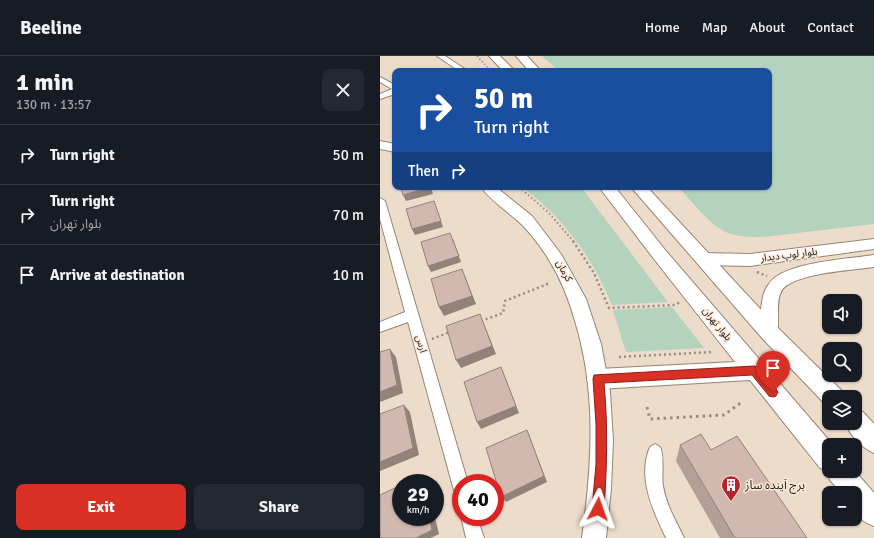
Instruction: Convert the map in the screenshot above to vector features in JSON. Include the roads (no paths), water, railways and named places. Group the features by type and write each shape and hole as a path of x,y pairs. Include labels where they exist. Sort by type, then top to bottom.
{"main road":[{"path":"494,56 506,68"},
{"path":"521,56 532,68"},
{"name":"بلوار تهران","path":"609,190 754,370 822,451"},
{"path":"642,190 769,332 826,390"},
{"path":"598,379 754,370"},
{"path":"862,428 874,441"},
{"path":"845,478 874,513"}],"street":[{"path":"440,56 459,68"},
{"path":"380,79 392,88"},
{"path":"381,98 392,92"},
{"path":"380,145 392,147"},
{"name":"کرمان","path":"493,190 520,211 559,260 580,303 588,329 598,379 602,424 602,464 594,538"},
{"name":"ارس","path":"380,201 457,474"},
{"name":"بلوار لوپ دیدار","path":"704,259 750,260 874,244"},
{"name":"بلوار لوپ دیدار","path":"769,332 773,293 776,287 786,277 803,271 874,262"},
{"path":"380,327 412,315"},
{"path":"655,452 653,480 656,495 663,515 675,538"},
{"path":"472,526 475,538"}],"place":[{"name":"برج آینده ساز","path":"731,502"}]}
